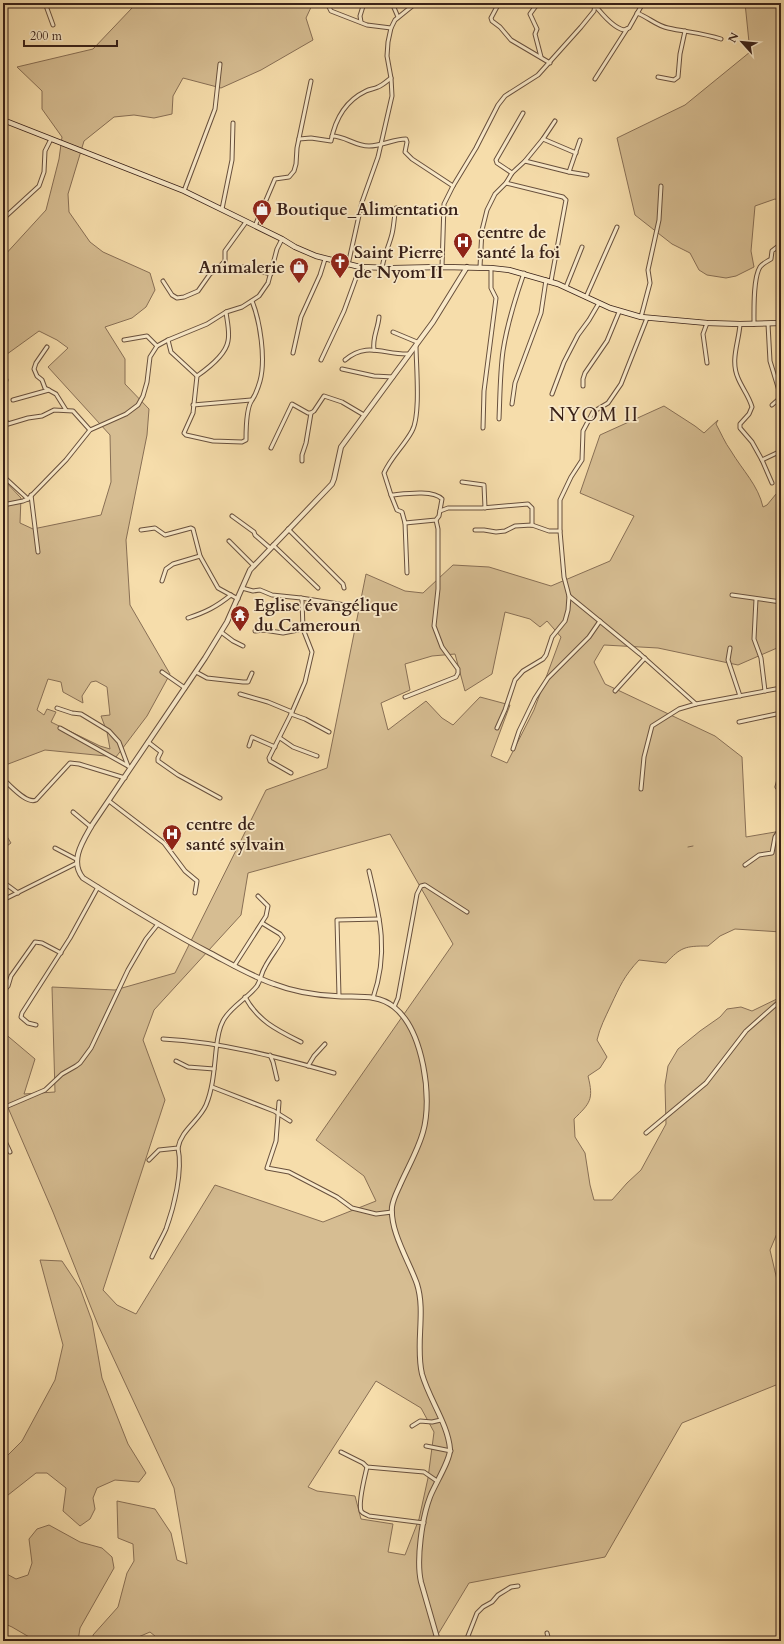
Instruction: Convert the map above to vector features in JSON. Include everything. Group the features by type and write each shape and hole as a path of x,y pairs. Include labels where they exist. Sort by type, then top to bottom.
{"main road":[{"path":"3,120 184,191 282,239 295,247 325,259 360,267 491,268 524,273 566,287 619,312 644,317 706,323 781,323"}],"street":[{"path":"45,3 53,25"},
{"path":"331,3 329,7 331,11 367,25 391,28"},
{"path":"361,22 360,16 364,3"},
{"path":"392,3 398,17"},
{"path":"348,265 362,202 378,157 392,96 387,47 391,28 398,17 416,3"},
{"path":"499,3 491,20 500,27 511,40 550,62"},
{"path":"538,3 530,14 537,29 535,34 541,57"},
{"path":"595,78 629,28 643,3"},
{"path":"594,4 617,27 627,29"},
{"path":"442,267 444,208 452,186 476,148 501,100 538,75 594,11 594,4"},
{"path":"594,11 601,12"},
{"path":"638,13 667,28 685,30 721,39"},
{"path":"658,77 674,80 678,77 680,54 685,30"},
{"path":"184,191 214,114 220,64"},
{"path":"299,139 311,138 331,141 339,114 350,102 364,91 377,88 391,78"},
{"path":"255,226 275,179 289,177 294,170 311,81"},
{"path":"512,173 497,163 496,160 523,112"},
{"path":"480,267 484,220 494,195 506,183 512,173 526,161 556,121"},
{"path":"222,209 232,160 233,123"},
{"path":"332,136 361,145 380,146 406,139 407,142 405,152 412,159 452,186"},
{"path":"3,219 39,186 44,172 45,151 51,139"},
{"path":"543,139 576,152"},
{"path":"569,172 580,140"},
{"path":"526,161 587,175"},
{"path":"506,183 563,197 566,200 541,313 514,383 512,404"},
{"path":"497,728 515,680 523,671 543,659 546,655 552,636 565,621 568,610 569,596 564,577 560,532 560,500 571,477 582,460 583,430 593,412 608,403 621,384 644,317 650,283 648,270 654,248 654,234 659,220 661,186"},
{"path":"382,268 385,252 393,231 393,220 396,208"},
{"path":"162,281 172,295 177,298 184,297 198,291 210,274 225,261 226,251 246,222"},
{"path":"586,297 617,228"},
{"path":"3,505 28,499 66,460 90,430 126,414 138,405 143,396 147,382 150,357 157,346 207,324 226,312 242,307 252,301 264,290 271,274 277,250 282,239"},
{"path":"754,324 753,297 758,272 761,266 771,259 772,251 781,244"},
{"path":"566,287 582,247"},
{"path":"293,353 301,317 320,275 325,259"},
{"path":"243,267 271,274"},
{"path":"321,360 344,311 360,267"},
{"path":"438,1641 419,1572 419,1550 430,1498 451,1451 446,1429 434,1404 423,1374 420,1342 420,1301 416,1283 399,1242 392,1212 394,1200 423,1132 427,1104 425,1080 420,1052 415,1038 403,1017 394,1007 385,1001 373,998 339,996 288,988 273,984 234,966 158,924 83,878 79,873 77,861 82,843 91,827 125,778 130,767 196,672 221,632 238,599 248,575 271,546 332,484 341,447 445,304 467,267"},
{"path":"483,428 484,391 496,298 491,288 491,268"},
{"path":"499,419 500,374 503,350 514,304 524,273"},
{"path":"226,312 228,338 227,347 210,366 197,376 193,413 184,431 185,434 214,441 239,442 246,440 246,423 251,400 256,395 261,380 262,353 258,324 252,301"},
{"path":"552,394 564,362 578,335 599,303"},
{"path":"584,386 583,379 585,373 607,341 619,312"},
{"path":"374,350 374,336 378,326 379,317"},
{"path":"706,323 703,334 707,363"},
{"path":"740,324 734,364 737,378 745,390 752,406 749,414 740,426 752,442 772,483"},
{"path":"768,324 770,361 781,397 772,405"},
{"path":"393,332 417,344"},
{"path":"124,340 146,336 157,346"},
{"path":"168,340 171,352 197,376"},
{"path":"407,573 405,523 402,512 397,510 390,495 384,473 413,430 416,418 417,344"},
{"path":"48,347 36,362 34,369 36,376 42,380 45,388 56,394 66,410"},
{"path":"345,360 360,350 409,354"},
{"path":"342,369 374,376 393,376"},
{"path":"13,400 49,390"},
{"path":"302,461 311,413 325,396 342,402 364,415"},
{"path":"194,405 251,400"},
{"path":"271,448 292,404 308,413 311,413"},
{"path":"3,417 8,424 28,418 42,416 54,410 73,411 90,430"},
{"path":"762,460 781,451"},
{"path":"3,476 28,499"},
{"path":"462,482 484,484 485,508"},
{"path":"390,495 412,493 438,496 442,499 439,516 436,520 438,529 438,589 434,626 442,647 458,669 456,677 405,697"},
{"path":"31,495 36,523 38,552"},
{"path":"440,511 448,508 485,508 528,504 532,508 532,525"},
{"path":"232,516 271,546 318,588"},
{"path":"405,523 436,520"},
{"path":"475,530 496,532 515,526 532,525 549,531 560,532"},
{"path":"141,530 155,528 165,535 192,529 194,531 200,556 218,588 238,599"},
{"path":"288,529 343,584 344,588"},
{"path":"229,541 254,566"},
{"path":"162,581 166,569 173,564 200,556"},
{"path":"242,588 253,591 260,590 272,595 345,605"},
{"path":"188,618 207,612 231,595"},
{"path":"732,595 781,602"},
{"path":"569,596 645,658 696,704"},
{"path":"291,773 270,761 269,758 292,713 305,682 312,652 303,629 301,598"},
{"path":"756,599 754,639 761,658 765,691"},
{"path":"513,749 535,698 548,678 589,637 600,621"},
{"path":"255,631 264,630 282,633 303,629"},
{"path":"221,632 243,646"},
{"path":"730,648 728,660 740,696"},
{"path":"615,691 645,658"},
{"path":"162,672 185,688"},
{"path":"196,672 209,678 243,682 248,682 252,673"},
{"path":"641,789 644,757 652,726 679,709 696,704 781,688"},
{"path":"240,694 268,702 329,732"},
{"path":"57,708 72,713 81,714 109,731 119,742 130,767"},
{"path":"739,722 781,713"},
{"path":"60,728 130,767"},
{"path":"248,746 252,737 275,747"},
{"path":"280,738 293,747 317,756"},
{"path":"148,742 161,752 158,760 178,775 220,798"},
{"path":"6,782 31,801 36,800 70,763 79,764 125,778"},
{"path":"781,772 776,788 781,792"},
{"path":"109,801 156,837 170,850 185,871 197,881 196,893"},
{"path":"73,812 91,827"},
{"path":"745,865 759,855 772,853 775,837 781,828"},
{"path":"55,848 77,861"},
{"path":"3,900 77,861"},
{"path":"369,871 381,930 382,957 378,982 373,998"},
{"path":"3,882 18,893"},
{"path":"394,1007 398,998 417,894 421,886 425,885 467,912"},
{"path":"36,1025 28,1023 21,1017 22,1013 61,953 98,887"},
{"path":"234,966 266,916 268,906 258,896"},
{"path":"339,996 337,920 379,919"},
{"path":"152,1257 166,1229 174,1198 180,1167 178,1144 188,1128 202,1113 212,1087 219,1031 224,1020 257,986 264,967 276,951 283,938 280,934 262,923"},
{"path":"3,1108 28,1099 45,1090 62,1074 80,1063 91,1048 128,970 146,939 158,924"},
{"path":"3,992 8,986 11,976 35,942 42,943 61,953"},
{"path":"245,997 252,1010 264,1021 300,1042"},
{"path":"646,1133 706,1083 746,1031 781,1000"},
{"path":"163,1039 217,1045 270,1055 334,1073"},
{"path":"308,1066 314,1056 325,1044"},
{"path":"270,1055 277,1079"},
{"path":"176,1061 188,1067 214,1070"},
{"path":"212,1087 279,1114 290,1121"},
{"path":"279,1102 276,1141 267,1168 289,1172 337,1197 352,1208 376,1214 392,1212"},
{"path":"3,1137 10,1152"},
{"path":"149,1160 159,1150 178,1148"},
{"path":"412,1426 420,1421 432,1422 442,1420"},
{"path":"426,1446 451,1451"},
{"path":"341,1452 363,1463 367,1467 405,1471 416,1470 424,1472 437,1481"},
{"path":"367,1467 362,1487 361,1510 363,1513 369,1516 424,1523"},
{"path":"466,1641 477,1613 483,1607 492,1602 498,1595 511,1587 518,1586"},
{"path":"547,1633 549,1641"},
{"path":"621,1640 630,1641"}],"shaded area":[{"path":"134,3 313,3 306,18 313,40 261,70 221,88 183,78 173,96 172,114 154,118 134,115 114,117 84,141 68,194 69,212 90,242 103,252 150,273 155,290 146,307 132,318 105,327 125,359 125,384 149,409 147,435 126,540 130,605 170,674 147,716 116,757 45,750 3,766 3,479 21,498 20,523 33,529 101,515 111,482 110,435 48,367 68,348 57,340 39,331 3,357 3,257 46,210 59,159 62,137 42,109 42,91 17,67 93,49 132,8","holes":["48,679 61,682 63,692 83,703 82,696 91,682 96,681 107,687 110,715 101,716 107,732 110,749 100,746 51,722 56,712 47,709 44,715 37,710"]},
{"path":"745,3 781,3 781,201 775,199 755,206 751,251 754,267 736,276 726,278 707,275 699,270 690,253 672,244 635,215 617,138 685,105 750,52"},
{"path":"664,406 704,433 718,420 716,424 723,438 754,485 763,507 767,505 781,488 781,644 777,648 738,665 658,648 604,645 594,662 605,684 715,736 742,757 746,837 781,831 781,932 735,929 720,936 708,946 684,948 666,963 639,960 623,981 601,1027 597,1040 607,1057 600,1068 588,1076 591,1091 589,1100 584,1109 574,1119 575,1137 585,1153 594,1200 612,1200 641,1170 666,1124 665,1085 668,1066 678,1049 720,1017 727,1009 741,1007 752,1011 781,997 781,1224 770,1250 781,1297 781,1383 682,1423 605,1557 469,1583 434,1641 161,1641 150,1632 129,1641 93,1641 93,1635 118,1607 127,1573 134,1561 133,1544 118,1538 117,1501 155,1509 171,1533 177,1560 187,1564 174,1488 98,1325 53,1212 3,1096 3,1032 35,1059 24,1094 55,1092 52,987 115,990 175,973 266,790 327,768 366,574 405,591 423,593 453,565 489,567 551,586 610,561 634,516 580,493 600,435","holes":["505,612 530,619 540,627 547,621 561,637 534,710 507,763 491,756 510,705 480,697 453,725 442,718 426,701 388,730 381,703 410,690 405,664 432,656 455,654 465,691 492,674","390,834 453,944 316,1140 364,1176 376,1201 323,1222 215,1185 136,1314 117,1305 103,1290 165,1100 143,1040 154,1010 241,915 248,873","376,1381 421,1408 434,1432 428,1478 419,1519 405,1555 388,1552 393,1524 361,1519 355,1496 317,1491 308,1487"]},
{"path":"3,830 11,843 3,849"},
{"path":"40,1260 62,1261 80,1288 92,1321 102,1378 128,1444 146,1473 139,1482 115,1480 97,1488 93,1498 95,1509 90,1519 80,1526 63,1511 66,1488 47,1473 36,1473 3,1499 3,1460 22,1441 55,1380 63,1345"},
{"path":"49,1525 80,1542 102,1548 112,1557 114,1568 80,1628 78,1641 36,1641 3,1623 3,1572 16,1579 28,1575 32,1563 29,1539 37,1529"}],"waterway":[{"path":"688,847 693,846"}],"place":[{"name":"Boutique_Alimentation","path":"262,226"},
{"name":"centre de santé la foi","path":"463,259"},
{"name":"Saint Pierre de Nyom II","path":"340,279"},
{"name":"Animalerie","path":"299,284"},
{"name":"Eglise évangélique du Cameroun","path":"240,632"},
{"name":"centre de santé sylvain","path":"172,851"}],"district":[{"name":"NYOM II","path":"594,414"}]}
